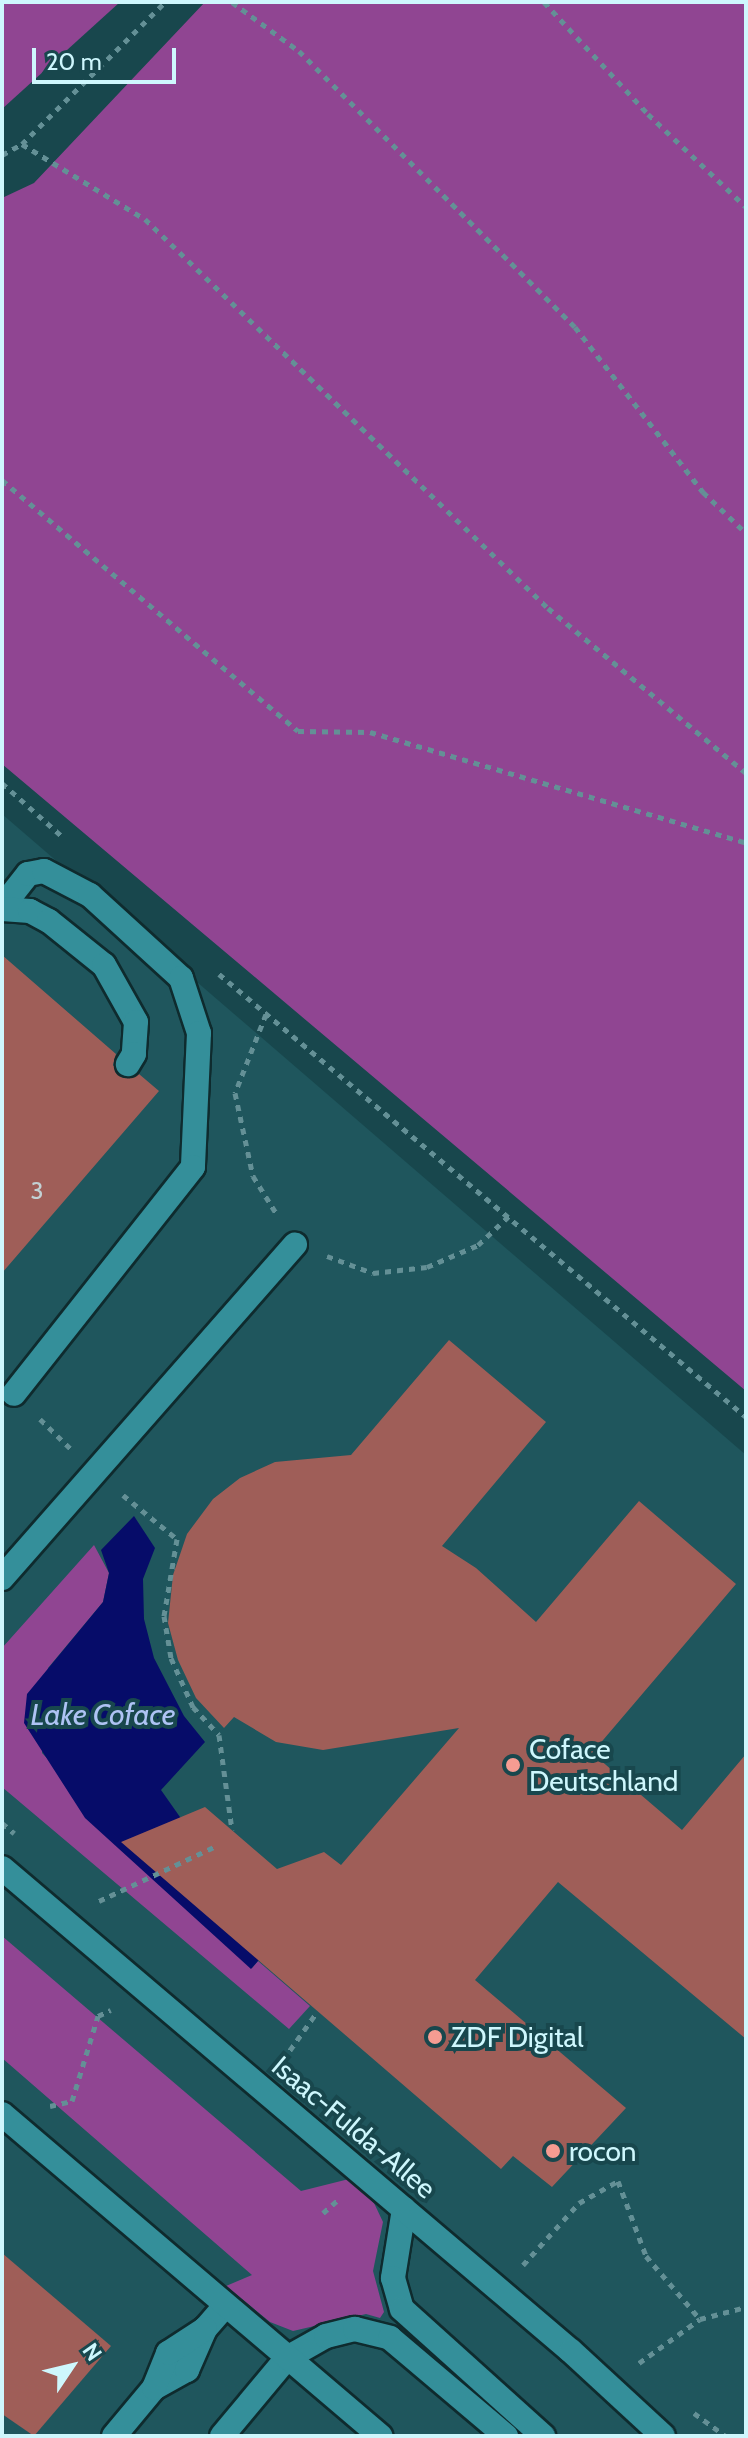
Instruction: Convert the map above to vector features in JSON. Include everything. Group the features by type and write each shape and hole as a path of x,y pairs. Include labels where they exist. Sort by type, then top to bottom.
{"street":[{"path":"2,908 28,874 44,871 90,895 181,978 199,1033 193,1167 14,1394"},
{"path":"2,908 30,911 49,921 104,965 132,1005 136,1046 128,1064"},
{"path":"2,1578 92,1470 295,1244"},
{"name":"Isaac-Fulda-Allee","path":"2,1868 404,2209 663,2436"},
{"path":"2,2114 224,2307 380,2436"},
{"path":"404,2209 393,2278 402,2309 543,2436"},
{"path":"114,2436 154,2388 168,2353 205,2329 224,2307"},
{"path":"222,2436 287,2358 342,2331 377,2332 406,2350 506,2436"}],"path":[{"path":"2,155 22,144 165,2"},
{"path":"232,2 299,51 575,327 703,492 746,533"},
{"path":"544,2 648,114 746,207"},
{"path":"22,144 145,219 548,608 746,773"},
{"path":"2,480 298,731 370,732 746,843"},
{"path":"2,783 74,846"},
{"path":"218,972 746,1417"},
{"path":"266,1014 235,1093 253,1176 295,1244 373,1273 427,1267 478,1245 510,1215"},
{"path":"14,1394 92,1470 177,1539 167,1572 164,1616 171,1658 193,1707 219,1735 232,1830"},
{"path":"96,1902 214,1847"},
{"path":"41,2107 72,2101 98,2016 126,2001"},
{"path":"283,2061 317,2012"},
{"path":"523,2266 579,2203 618,2181 646,2256 700,2319"},
{"path":"637,2364 700,2319 746,2307"}],"shaded area":[{"path":"2,2 120,2 2,109"},
{"path":"205,2 746,2 746,1391 2,764 2,198 34,183"},
{"path":"2,814 746,1455 746,2436 2,2436"},
{"path":"94,1545 109,1573 103,1602 48,1668 42,1753 252,1968 258,1961 310,2006 289,2029 2,1787 2,1648"},
{"path":"2,1936 301,2191 349,2179 374,2203 383,2222 373,2271 384,2312 380,2318 366,2314 293,2331 270,2322 226,2286 252,2275 2,2058"}],"water":[{"name":"Lake Coface","path":"134,1516 155,1548 143,1579 144,1619 154,1658 184,1716 205,1742 161,1790 180,1817 294,1920 251,1969 85,1818 24,1723 27,1694 103,1602 109,1573 101,1550"}],"building":[{"path":"2,955 116,1054 113,1065 120,1076 139,1074 159,1091 2,1273"},
{"name":"Coface Deutschland","path":"449,1340 546,1422 442,1546 476,1568 536,1622 639,1501 736,1584 592,1753 682,1830 746,1754 746,2039 558,1882 475,1980 626,2108 552,2187 513,2156 501,2169 121,1842 205,1807 277,1869 324,1852 341,1865 459,1728 323,1750 276,1742 234,1717 224,1728 196,1698 178,1660 168,1623 173,1575 187,1534 213,1499 240,1478 275,1462 351,1455"},
{"path":"2,2253 111,2346 34,2436 2,2414"}],"place":[{"name":"Coface Deutschland","path":"513,1765"},
{"name":"ZDF Digital","path":"435,2037"},
{"name":"rocon","path":"553,2151"}]}
